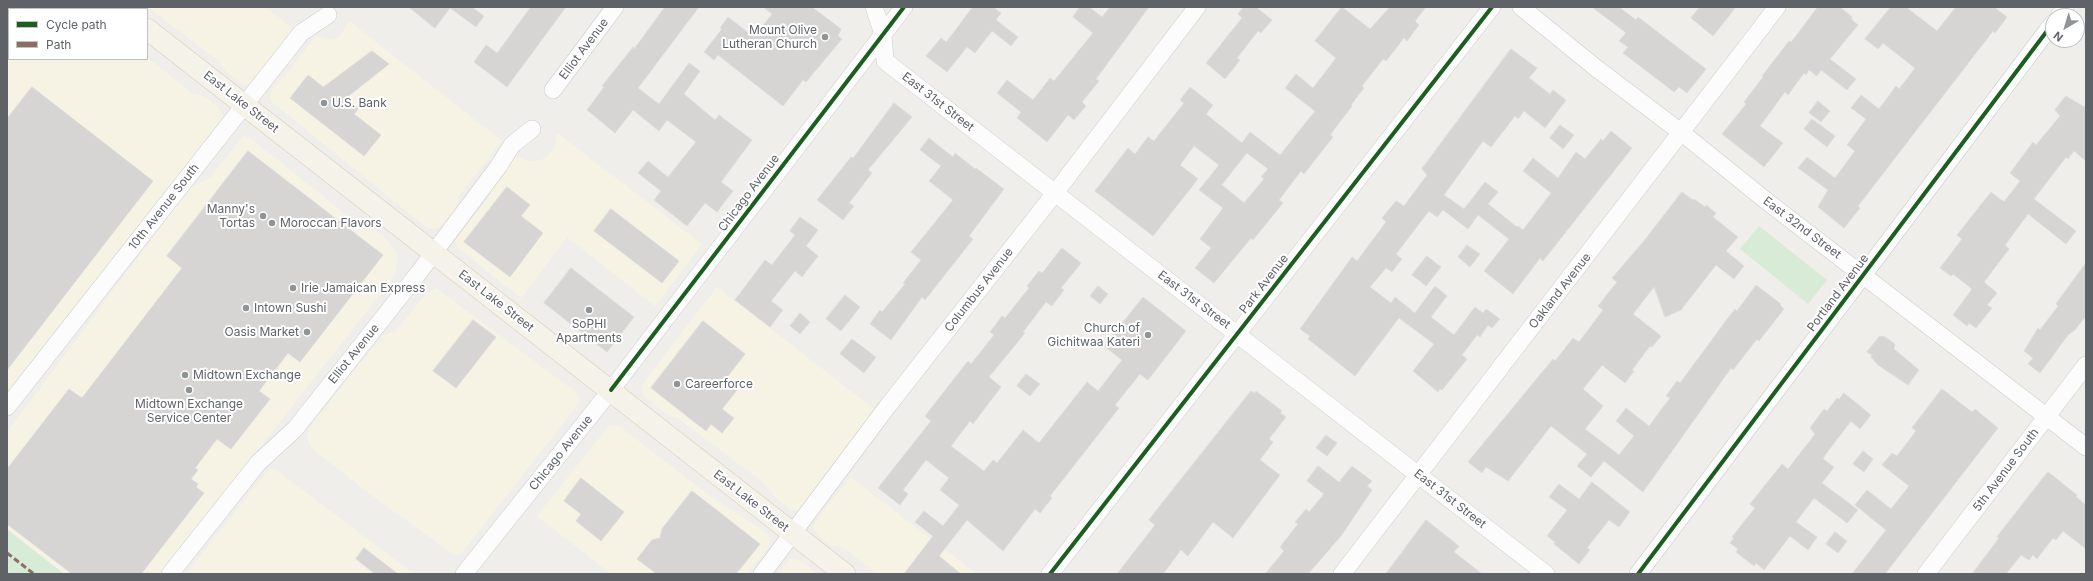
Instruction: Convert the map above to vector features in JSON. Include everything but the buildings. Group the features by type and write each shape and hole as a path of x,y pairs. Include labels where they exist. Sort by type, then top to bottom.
{"main road":[{"name":"East Lake Street","path":"148,30 845,574"}],"street":[{"name":"Elliot Avenue","path":"553,90 615,7"},
{"name":"East 31st Street","path":"874,7 883,34 885,61 1546,574"},
{"name":"Chicago Avenue","path":"464,574 610,390 904,7"},
{"name":"Columbus Avenue","path":"762,574 887,407 1055,193 1197,7"},
{"name":"Park Avenue","path":"1050,574 1492,7"},
{"name":"East 32nd Street","path":"1521,7 1596,68 1682,133 1769,203 1865,275 2086,447"},
{"name":"Oakland Avenue","path":"1342,574 1682,133 1777,7"},
{"name":"10th Avenue South","path":"7,407 301,32 328,15"},
{"name":"Portland Avenue","path":"1638,574 1865,275 2045,34"},
{"name":"Elliot Avenue","path":"170,574 258,463 295,429 435,253 512,145 532,129"},
{"name":"5th Avenue South","path":"1926,574 2086,365"}],"shaded area":[{"path":"148,7 265,7 295,30 250,86 242,84 226,71 220,62"},
{"path":"349,21 502,141 458,197 457,208 447,222 439,227 432,229 427,228 271,101 270,94 275,83 284,77 316,36 333,40 340,36"},
{"path":"8,58 8,60 148,60 148,58 193,94 204,96 218,107 223,115 223,125 7,395"},
{"path":"557,133 702,244 655,306 567,237 521,298 458,248 455,242 457,238 492,193 490,186 515,158 519,157 526,161 536,161 546,158 555,146"},
{"name":"Midtown Exchange","path":"243,136 249,137 364,229 369,228 382,234 397,254 396,274 160,574 64,574 7,529 7,432 191,187 210,178"},
{"path":"717,287 875,410 800,510 792,511 775,497 765,484 678,418 669,416 645,397 642,390 644,382"},
{"path":"436,288 577,393 580,399 578,404 461,554 456,556 374,497 311,448 307,438 309,428 382,336 396,331 426,294"},
{"path":"612,425 619,426 710,496 767,533 770,540 770,545 747,574 611,574 537,516 608,427"},
{"path":"273,469 414,574 186,574 268,470"},
{"path":"850,477 977,574 877,574 843,547 830,545 817,534 814,528 815,522"},
{"path":"791,559 798,560 810,567 815,574 779,574 786,563"}],"green space":[{"path":"1759,226 1827,280 1808,304 1740,249"},
{"path":"7,529 64,574 7,574"}],"marked path":[{"path":"7,553 34,574"}],"cycle path":[{"path":"611,390 904,7"},
{"path":"1050,574 1492,7"},
{"path":"1638,574 2045,34"}],"place":[{"name":"Mount Olive Lutheran Church","path":"825,37"},
{"name":"U.S. Bank","path":"324,103"},
{"name":"Manny's Tortas","path":"263,216"},
{"name":"Moroccan Flavors","path":"272,223"},
{"name":"Irie Jamaican Express","path":"293,288"},
{"name":"Intown Sushi","path":"246,308"},
{"name":"SoPHI Apartments","path":"589,310"},
{"name":"Oasis Market","path":"307,332"},
{"name":"Church of Gichitwaa Kateri","path":"1148,335"},
{"name":"Midtown Exchange","path":"185,375"},
{"name":"Careerforce","path":"677,384"},
{"name":"Midtown Exchange Service Center","path":"189,390"}]}
